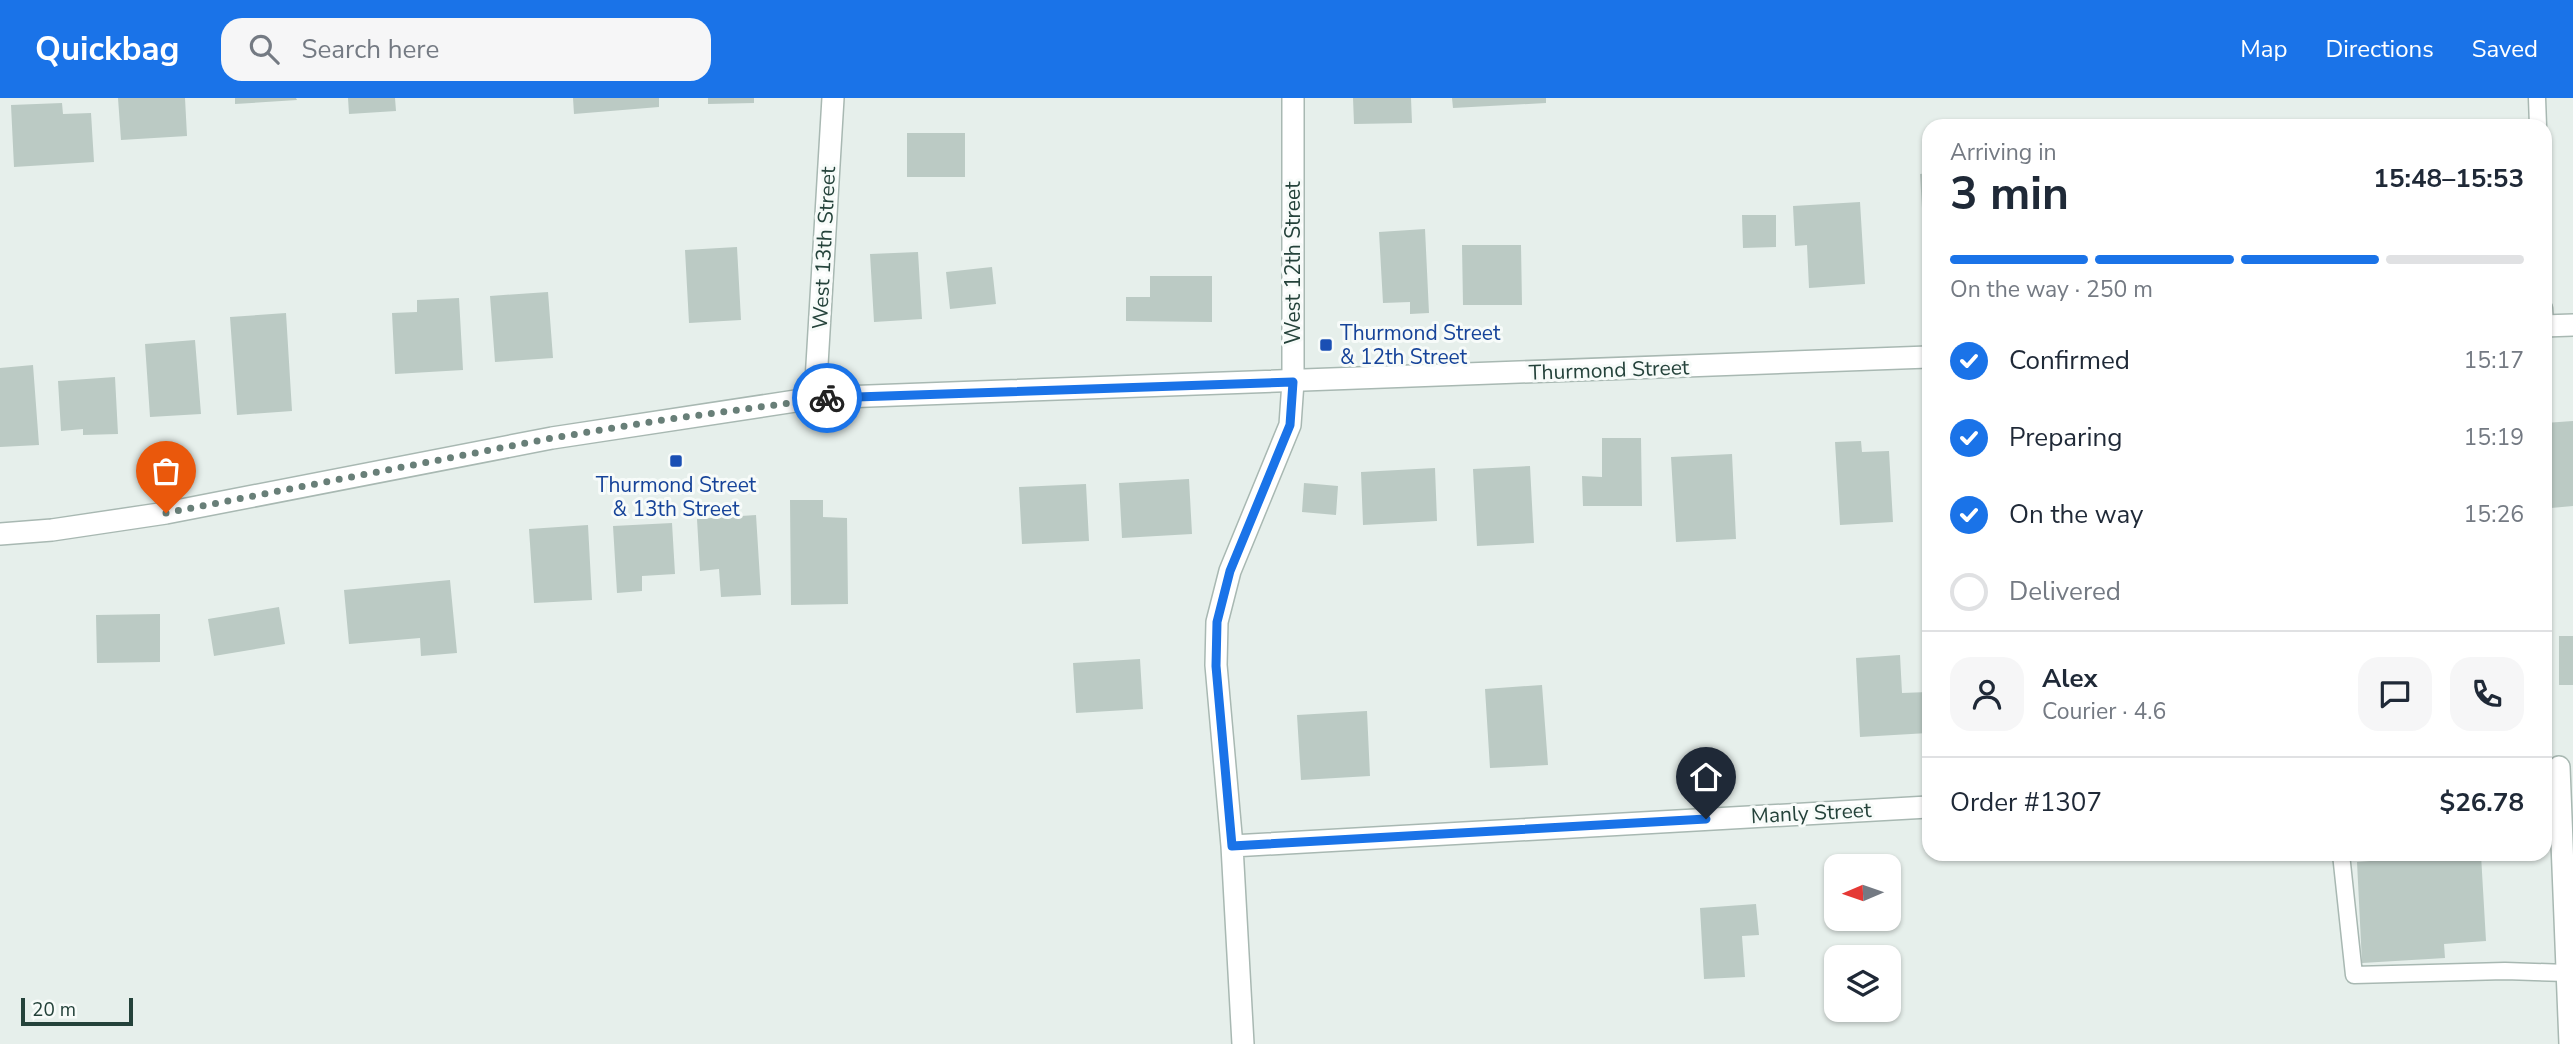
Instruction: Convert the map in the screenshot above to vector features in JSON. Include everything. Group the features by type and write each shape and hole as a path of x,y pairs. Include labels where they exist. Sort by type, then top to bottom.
{"street":[{"name":"West 13th Street","path":"815,398 833,98"},
{"name":"West 12th Street","path":"1243,1044 1232,846 1216,666 1217,622 1230,571 1290,425 1293,382 1293,98"},
{"path":"2552,326 2573,325"},
{"name":"Thurmond Street","path":"0,534 52,530 166,513 552,438 815,398 1922,357"},
{"path":"2559,767 2570,1044"},
{"name":"Manly Street","path":"1232,846 1922,807"}],"lane":[{"path":"2537,98 2538,119"},
{"path":"2342,861 2354,975 2505,971 2567,973"}],"building":[{"path":"118,98 185,98 187,136 121,140"},
{"path":"235,98 296,98 297,100 235,104"},
{"path":"348,98 395,98 396,111 349,114"},
{"path":"573,98 659,98 659,107 574,114"},
{"path":"708,98 754,98 754,103 708,104"},
{"path":"1353,98 1411,98 1412,123 1354,124"},
{"path":"1452,98 1546,98 1546,103 1453,108"},
{"path":"62,103 63,114 91,113 94,162 14,167 11,105"},
{"path":"907,133 965,133 965,177 907,177"},
{"path":"1920,174 1922,174 1922,208"},
{"path":"1860,202 1865,284 1809,288 1807,245 1795,246 1793,206"},
{"path":"1742,215 1776,215 1776,247 1743,248"},
{"path":"1425,229 1429,313 1410,314 1410,302 1383,303 1379,232"},
{"path":"1462,245 1521,245 1522,305 1463,305"},
{"path":"737,247 741,320 689,323 685,250"},
{"path":"918,252 922,319 874,322 870,254"},
{"path":"992,267 996,304 950,309 946,272"},
{"path":"1150,276 1212,276 1212,322 1126,321 1126,297 1150,297"},
{"path":"548,292 553,358 495,362 490,296"},
{"path":"459,298 463,370 395,374 392,313 417,312 417,300"},
{"path":"286,313 292,411 237,415 230,317"},
{"path":"195,340 201,414 150,417 145,344"},
{"path":"33,365 39,445 0,447 0,368"},
{"path":"115,377 118,434 83,435 83,429 61,431 58,381"},
{"path":"2573,421 2573,506 2552,508 2552,422"},
{"path":"1602,438 1641,438 1642,506 1583,506 1582,476 1602,477"},
{"path":"1861,441 1862,452 1889,451 1893,522 1840,525 1835,442"},
{"path":"1732,454 1736,539 1676,542 1671,457"},
{"path":"1530,466 1534,543 1477,546 1473,469"},
{"path":"1435,468 1437,521 1363,525 1361,472"},
{"path":"1189,479 1192,534 1122,538 1119,483"},
{"path":"1304,483 1338,486 1336,515 1302,512"},
{"path":"1086,484 1089,541 1022,544 1019,487"},
{"path":"790,500 823,500 823,517 847,518 848,604 791,605"},
{"path":"756,515 761,595 721,597 719,569 700,571 697,519"},
{"path":"672,523 675,574 642,576 642,591 617,593 613,526"},
{"path":"588,525 592,600 534,603 529,529"},
{"path":"450,580 457,653 421,656 420,638 349,644 344,590"},
{"path":"279,607 285,644 214,656 208,619"},
{"path":"160,614 160,662 97,663 96,615"},
{"path":"2559,636 2573,636 2573,685 2559,685"},
{"path":"1900,655 1902,693 1922,692 1922,733 1860,737 1856,658"},
{"path":"1140,659 1143,709 1076,713 1073,663"},
{"path":"1542,685 1548,765 1490,768 1485,689"},
{"path":"1367,711 1370,776 1301,780 1297,715"},
{"path":"2481,861 2486,941 2444,944 2445,958 2362,963 2357,862"},
{"path":"1756,904 1759,935 1742,936 1745,977 1704,979 1700,908"}],"way so far":[{"path":"166,513 552,438 827,398"}],"place":[{"name":"Thurmond Street & 12th Street","path":"1326,345"},
{"name":"Thurmond Street & 13th Street","path":"676,461"}],"route":[{"path":"827,398 1293,382 1290,425 1230,571 1217,622 1216,666 1232,846 1706,819"}]}
